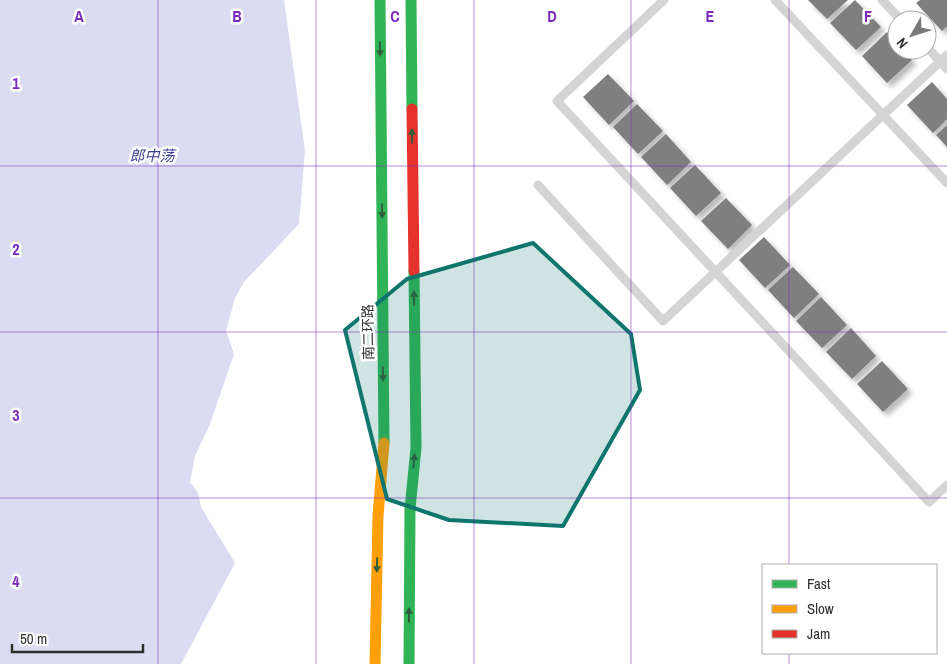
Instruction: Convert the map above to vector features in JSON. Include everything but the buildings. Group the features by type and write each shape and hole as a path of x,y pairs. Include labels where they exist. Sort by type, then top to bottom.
{"main road":[{"name":"南二环路","path":"375,664 378,516 384,453 380,0"},
{"path":"409,664 410,509 416,448 411,0"}],"lane":[{"path":"664,0 557,101 929,502 947,485"},
{"path":"776,0 947,183"},
{"path":"882,0 892,10"},
{"path":"538,185 663,321 944,58 947,69"}],"highlighted area":[{"path":"533,243 631,334 640,390 563,526 449,520 387,499 345,330 407,279"}],"water":[{"name":"郎中荡","path":"0,0 284,0 305,151 299,224 244,282 235,298 226,331 234,354 210,424 195,456 190,482 198,493 201,507 235,563 181,664 0,664"}],"traffic: fast":[{"path":"380,0 384,443"},
{"path":"411,0 412,109"},
{"path":"409,664 410,509 416,448 414,271"}],"traffic: slow":[{"path":"375,664 378,516 384,443"}],"traffic: jam":[{"path":"412,109 414,271"}]}
